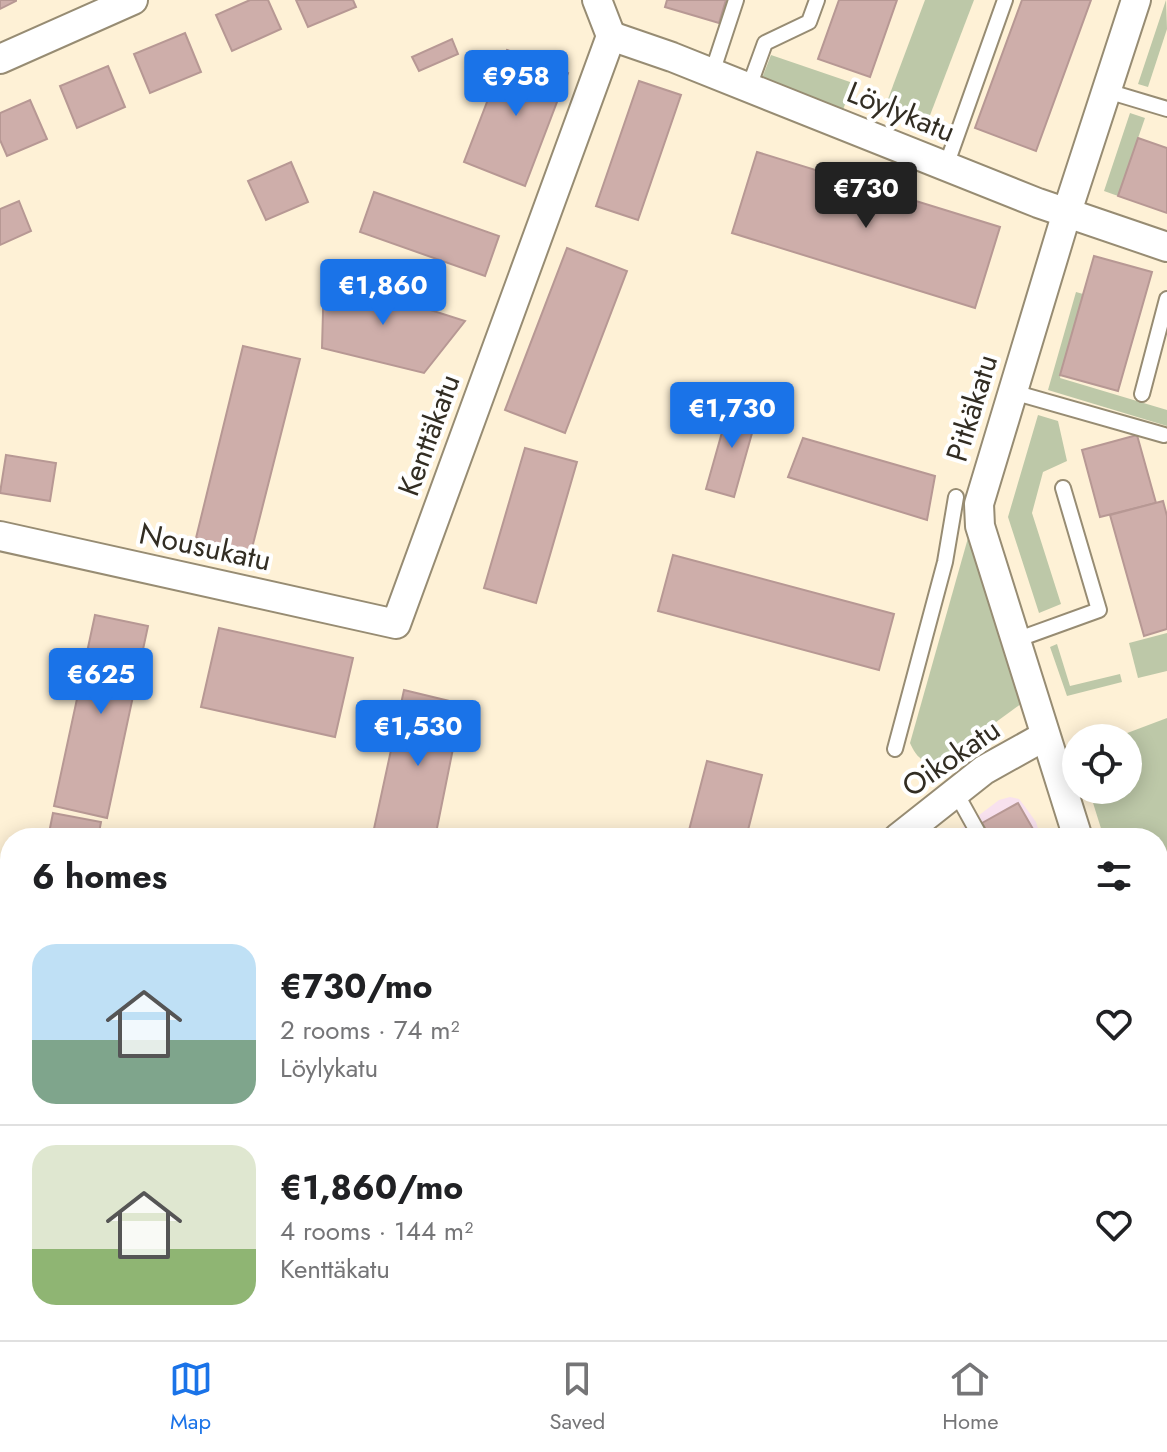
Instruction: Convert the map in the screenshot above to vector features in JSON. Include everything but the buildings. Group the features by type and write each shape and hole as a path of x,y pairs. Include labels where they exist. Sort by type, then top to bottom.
{"street":[{"path":"0,59 133,0"},
{"path":"597,0 611,36"},
{"name":"Pitkäkatu","path":"1075,828 980,526 979,504 1067,212 1136,0"},
{"name":"Löylykatu","path":"611,36 1067,212 1167,247"},
{"name":"Kenttäkatu","path":"396,624 611,36"},
{"name":"Nousukatu","path":"0,536 396,624"},
{"name":"Oikokatu","path":"911,828 984,770 1045,736"}],"lane":[{"path":"712,73 736,0"},
{"path":"749,87 765,43 809,22 817,0"},
{"path":"946,166 1005,0"},
{"path":"1107,91 1167,109"},
{"path":"1142,394 1167,299"},
{"path":"1013,392 1164,435"},
{"path":"1016,640 1099,610 1063,488"},
{"path":"895,749 945,562 956,497"},
{"path":"956,793 975,828"}],"shaded area":[{"path":"1010,797 1019,799 1038,828 962,828 999,800"}],"green space":[{"path":"925,0 974,0 924,131 882,115"},
{"path":"1166,0 1167,29 1148,87 1138,84"},
{"path":"771,55 853,83 841,115 760,83"},
{"path":"1130,113 1145,118 1118,196 1104,191"},
{"path":"1076,292 1083,294 1060,378 1167,410 1167,426 1048,390"},
{"path":"1038,415 1058,421 1067,461 1043,472 1032,513 1061,604 1039,613 1008,517"},
{"path":"968,538 1025,701 940,763 929,762 918,756 910,743"},
{"path":"1167,633 1167,671 1138,678 1129,643"},
{"path":"1057,644 1070,686 1120,674 1122,682 1067,696 1050,647"},
{"path":"1167,718 1167,828 1101,828 1093,804 1142,804 1142,727"}]}
